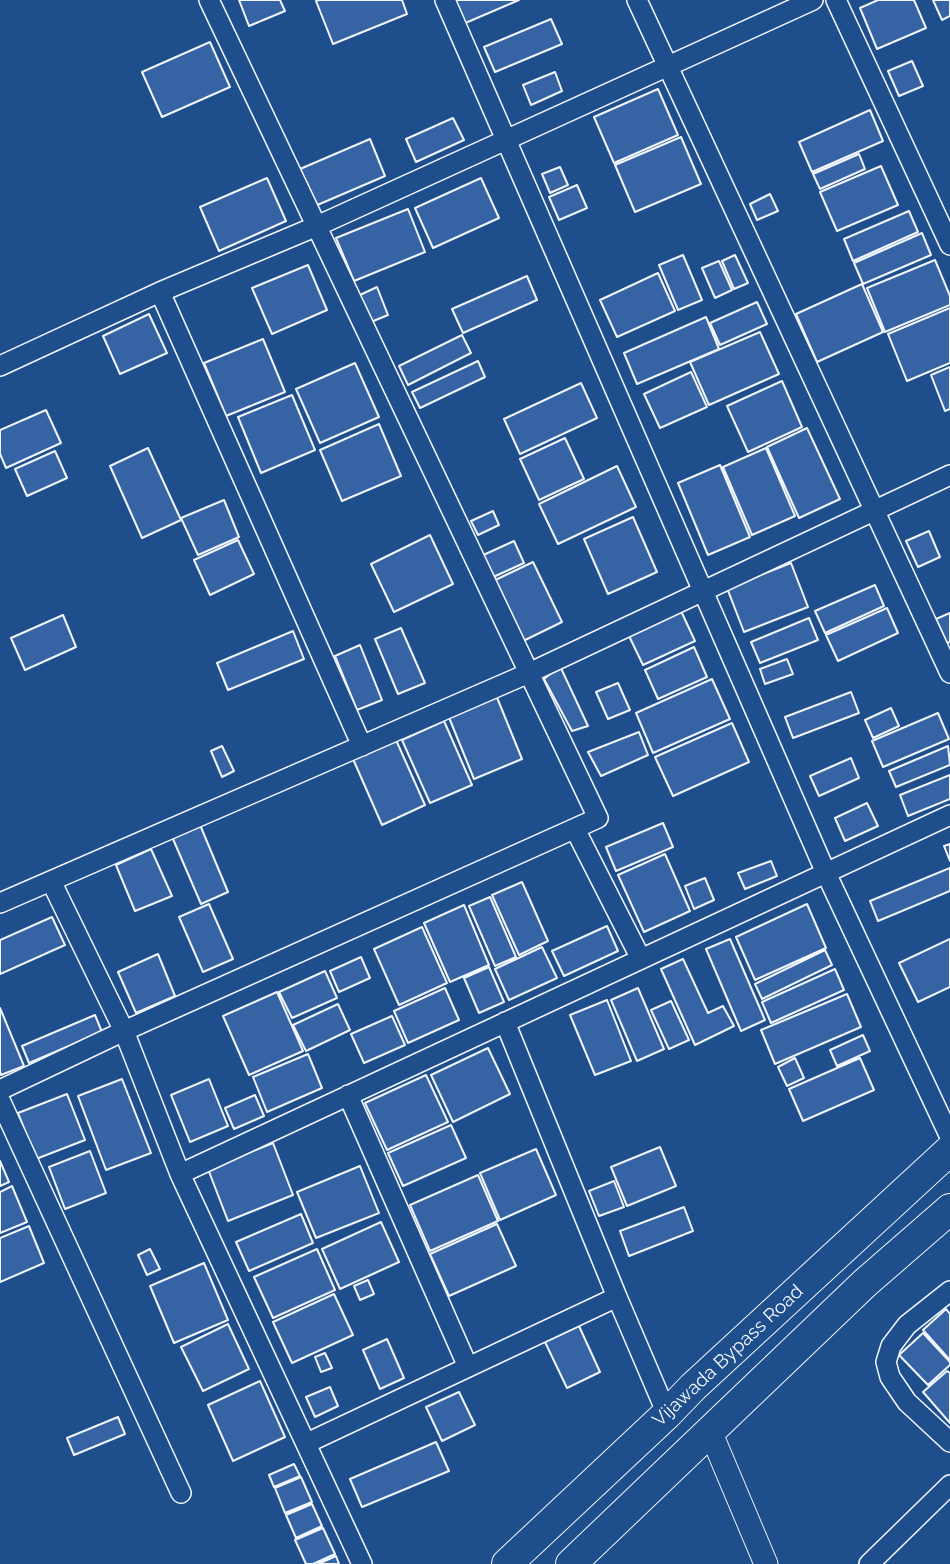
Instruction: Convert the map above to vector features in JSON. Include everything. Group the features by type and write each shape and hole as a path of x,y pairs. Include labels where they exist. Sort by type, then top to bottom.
{"main road":[{"name":"Vijawada Bypass Road","path":"507,1564 667,1414 692,1387 950,1150"},
{"path":"571,1564 865,1283 950,1209"}],"street":[{"path":"0,1090 124,1031 598,818 209,0"},
{"path":"445,0 826,873 950,1137"},
{"path":"637,0 950,673"},
{"path":"0,366 160,292 317,226 813,0"},
{"path":"836,0 950,245"},
{"path":"160,292 362,746"},
{"path":"0,903 529,673 950,475"},
{"path":"180,1174 950,815"},
{"path":"575,829 641,959"},
{"path":"51,881 124,1031 180,1174 362,1564"},
{"path":"505,1023 667,1414"},
{"path":"348,1095 468,1367"},
{"path":"0,1100 181,1493"},
{"path":"950,1291 907,1325 891,1346 886,1362 890,1377 907,1402 950,1442"},
{"path":"307,1443 617,1297"},
{"path":"710,1431 766,1564"},
{"path":"869,1564 950,1485"}],"building":[{"path":"239,0 280,0 285,11 249,26"},
{"path":"402,0 407,14 333,44 316,1"},
{"path":"453,0 519,0 463,24"},
{"path":"878,0 914,0 926,28 877,49 860,8"},
{"path":"933,0 950,0 950,16 942,20"},
{"path":"551,19 562,44 495,72 484,47"},
{"path":"210,42 230,87 162,117 142,72"},
{"path":"912,61 923,86 899,96 888,71"},
{"path":"555,72 562,91 531,105 523,85"},
{"path":"658,89 678,135 614,163 594,117"},
{"path":"870,110 883,141 812,172 799,142"},
{"path":"453,118 464,140 416,162 406,139"},
{"path":"681,137 701,184 635,212 615,165"},
{"path":"370,139 385,176 315,206 300,169"},
{"path":"859,154 865,169 820,189 813,174"},
{"path":"881,166 898,205 837,231 820,192"},
{"path":"560,167 568,185 550,193 542,174"},
{"path":"267,178 286,221 219,251 200,207"},
{"path":"481,178 499,218 433,248 415,208"},
{"path":"577,185 587,208 559,220 549,197"},
{"path":"770,194 778,211 757,220 750,204"},
{"path":"408,209 425,252 354,281 336,238"},
{"path":"909,211 918,232 853,261 844,239"},
{"path":"922,233 931,255 863,284 854,263"},
{"path":"683,255 702,300 678,310 659,265"},
{"path":"735,255 748,283 734,289 722,261"},
{"path":"935,260 950,296 950,305 885,332 867,288"},
{"path":"719,261 732,290 715,298 702,268"},
{"path":"308,265 327,310 272,334 252,288"},
{"path":"658,273 675,311 617,337 600,300"},
{"path":"527,276 537,300 463,333 452,309"},
{"path":"862,284 883,332 817,362 796,314"},
{"path":"377,287 388,315 371,322 360,295"},
{"path":"757,302 767,324 720,345 710,323"},
{"path":"950,308 950,363 907,381 888,334"},
{"path":"149,314 167,353 120,374 103,336"},
{"path":"706,317 719,349 637,384 624,353"},
{"path":"760,332 779,374 709,405 690,362"},
{"path":"462,335 471,353 408,385 399,366"},
{"path":"263,339 285,392 226,416 204,363"},
{"path":"478,361 485,377 420,408 412,392"},
{"path":"355,363 379,417 320,443 296,389"},
{"path":"950,367 950,409 945,411 931,375"},
{"path":"691,372 707,407 660,428 644,394"},
{"path":"782,381 802,427 748,452 727,406"},
{"path":"581,383 597,418 520,454 504,419"},
{"path":"292,395 315,450 261,473 238,417"},
{"path":"46,410 61,443 6,468 0,454 0,430"},
{"path":"379,424 401,476 342,501 320,450"},
{"path":"807,428 840,499 799,518 767,447"},
{"path":"565,438 584,479 539,500 520,459"},
{"path":"148,448 181,520 142,538 110,466"},
{"path":"766,448 795,516 752,535 723,467"},
{"path":"55,451 67,478 27,496 15,469"},
{"path":"720,465 750,537 708,555 678,483"},
{"path":"617,466 636,507 558,544 539,504"},
{"path":"224,500 239,537 198,555 181,518"},
{"path":"493,511 499,525 478,535 471,521"},
{"path":"633,517 657,572 608,594 584,539"},
{"path":"929,531 940,557 918,567 906,541"},
{"path":"430,535 453,584 394,612 371,564"},
{"path":"238,540 254,574 210,595 194,560"},
{"path":"514,541 524,563 489,579 479,557"},
{"path":"533,562 562,622 517,644 489,583"},
{"path":"791,563 808,607 744,632 727,588"},
{"path":"875,585 884,606 825,633 815,611"},
{"path":"887,608 898,633 838,661 826,635"},
{"path":"681,611 695,641 643,665 629,636"},
{"path":"950,613 950,642 947,643 936,619"},
{"path":"63,615 76,647 25,670 11,638"},
{"path":"809,618 818,640 760,663 751,642"},
{"path":"401,628 425,683 398,694 375,639"},
{"path":"293,631 304,659 228,690 217,663"},
{"path":"360,645 382,700 357,710 335,656"},
{"path":"694,647 707,677 658,699 645,670"},
{"path":"787,659 793,674 765,684 760,669"},
{"path":"560,666 588,726 572,731 544,679"},
{"path":"712,679 730,719 653,753 636,713"},
{"path":"618,683 630,710 608,719 596,692"},
{"path":"851,692 859,713 793,738 785,717"},
{"path":"496,695 522,759 474,779 448,715"},
{"path":"891,708 899,726 873,738 865,720"},
{"path":"938,713 949,739 883,767 872,741"},
{"path":"444,721 472,785 430,803 402,740"},
{"path":"732,723 749,762 673,796 655,757"},
{"path":"639,732 648,755 601,776 588,752"},
{"path":"396,740 425,805 382,825 353,759"},
{"path":"222,746 234,771 222,777 211,751"},
{"path":"948,746 950,765 896,787 889,771"},
{"path":"851,758 859,778 819,796 810,776"},
{"path":"950,775 950,799 908,816 900,795"},
{"path":"867,803 878,826 845,841 835,818"},
{"path":"198,820 228,892 201,904 170,832"},
{"path":"663,823 673,847 616,871 606,847"},
{"path":"950,844 950,861 944,846"},
{"path":"151,849 172,896 135,911 116,865"},
{"path":"665,854 690,911 644,932 618,875"},
{"path":"771,861 777,876 745,889 738,873"},
{"path":"950,868 950,891 878,921 870,901"},
{"path":"705,878 714,900 694,909 685,886"},
{"path":"522,882 548,941 519,955 492,895"},
{"path":"490,897 516,957 495,966 469,906"},
{"path":"209,904 233,959 203,972 179,917"},
{"path":"807,904 826,948 755,980 736,937"},
{"path":"464,905 489,965 450,982 424,923"},
{"path":"52,917 65,945 0,974 0,940"},
{"path":"607,926 618,951 564,976 552,951"},
{"path":"422,927 447,983 399,1005 374,949"},
{"path":"730,939 765,1020 741,1031 706,949"},
{"path":"950,939 950,987 918,1002 899,963"},
{"path":"542,947 557,978 509,1000 495,969"},
{"path":"825,950 832,965 762,999 755,984"},
{"path":"158,954 175,996 136,1013 118,972"},
{"path":"361,957 370,978 339,992 330,971"},
{"path":"683,959 708,1013 723,1006 734,1026 695,1045 661,969"},
{"path":"489,967 504,1002 479,1013 464,978"},
{"path":"835,969 844,990 771,1023 762,1002"},
{"path":"325,971 337,998 292,1018 279,992"},
{"path":"445,988 459,1020 408,1043 394,1011"},
{"path":"638,988 664,1049 637,1061 611,1000"},
{"path":"277,992 303,1051 249,1075 223,1016"},
{"path":"847,994 861,1027 775,1064 761,1030"},
{"path":"607,1000 631,1061 595,1075 570,1015"},
{"path":"671,1001 689,1040 669,1049 651,1010"},
{"path":"338,1004 350,1030 306,1051 293,1025"},
{"path":"0,1008 24,1066 1,1075 0,1072"},
{"path":"95,1015 102,1032 29,1063 22,1046"},
{"path":"392,1016 405,1045 364,1063 351,1034"},
{"path":"863,1035 870,1051 837,1066 830,1050"},
{"path":"488,1048 510,1094 453,1122 431,1075"},
{"path":"308,1054 322,1088 267,1112 253,1077"},
{"path":"795,1058 804,1078 787,1086 778,1067"},
{"path":"860,1058 874,1090 803,1121 789,1089"},
{"path":"426,1075 448,1122 387,1150 365,1103"},
{"path":"122,1079 151,1153 106,1170 78,1096"},
{"path":"209,1079 228,1126 190,1142 171,1095"},
{"path":"67,1094 85,1140 36,1159 18,1113"},
{"path":"255,1095 264,1116 234,1129 225,1108"},
{"path":"451,1125 466,1158 403,1186 388,1153"},
{"path":"273,1143 293,1195 228,1221 208,1169"},
{"path":"660,1147 676,1186 627,1206 611,1167"},
{"path":"536,1149 556,1195 500,1220 480,1173"},
{"path":"90,1151 106,1193 65,1209 49,1167"},
{"path":"0,1161 9,1182 0,1186"},
{"path":"360,1166 379,1213 316,1238 297,1192"},
{"path":"478,1175 498,1221 430,1251 410,1205"},
{"path":"614,1181 624,1207 599,1216 589,1191"},
{"path":"12,1186 27,1222 0,1233 0,1192"},
{"path":"684,1207 693,1231 629,1256 620,1231"},
{"path":"301,1214 313,1243 249,1271 236,1242"},
{"path":"381,1222 399,1262 340,1289 322,1249"},
{"path":"497,1224 516,1266 449,1296 430,1254"},
{"path":"29,1226 44,1263 0,1282 0,1238"},
{"path":"150,1249 160,1269 147,1275 138,1255"},
{"path":"317,1249 335,1290 273,1318 254,1277"},
{"path":"204,1263 228,1320 174,1343 150,1286"},
{"path":"368,1280 374,1294 360,1300 354,1286"},
{"path":"334,1294 353,1335 292,1363 273,1322"},
{"path":"946,1309 950,1314 950,1360 923,1330"},
{"path":"228,1324 249,1369 203,1391 181,1347"},
{"path":"579,1326 600,1372 567,1388 545,1342"},
{"path":"923,1333 950,1362 928,1385 899,1355"},
{"path":"387,1339 404,1378 380,1389 363,1350"},
{"path":"325,1353 332,1368 321,1372 315,1357"},
{"path":"947,1371 950,1373 950,1423 923,1392"},
{"path":"260,1381 285,1437 233,1461 208,1405"},
{"path":"330,1387 338,1406 315,1417 306,1397"},
{"path":"459,1392 475,1425 442,1441 426,1407"},
{"path":"118,1417 125,1434 74,1455 67,1438"},
{"path":"436,1442 449,1471 362,1507 350,1479"},
{"path":"294,1464 300,1476 274,1487 269,1475"},
{"path":"301,1477 312,1502 285,1513 275,1488"},
{"path":"312,1504 322,1526 296,1538 286,1515"},
{"path":"323,1528 335,1554 313,1564 306,1564 295,1540"},
{"path":"336,1556 339,1564 318,1564"}]}
